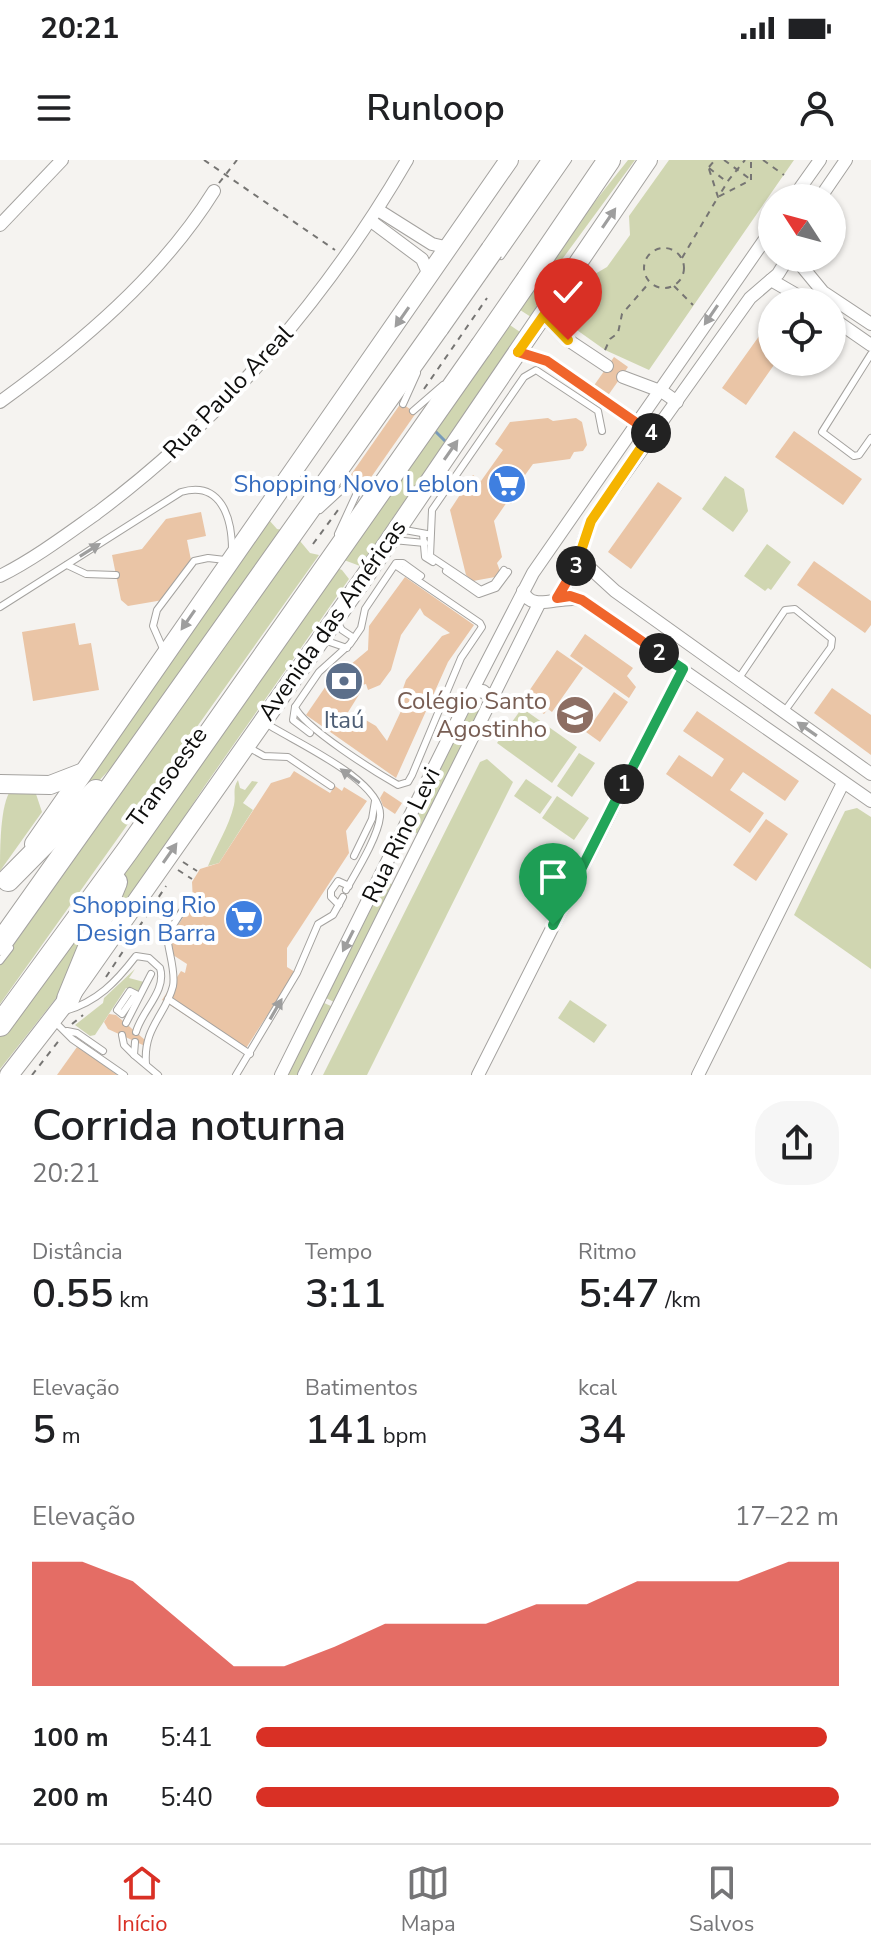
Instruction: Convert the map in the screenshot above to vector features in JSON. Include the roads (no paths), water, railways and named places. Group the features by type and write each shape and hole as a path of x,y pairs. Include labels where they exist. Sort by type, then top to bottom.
{"highway":[{"path":"9,940 438,327 496,254 554,160"},
{"name":"Avenida das Américas","path":"0,1025 128,850 525,276 609,160"},
{"path":"593,183 618,160"},
{"path":"4,886 111,775 134,745 149,736"},
{"path":"61,1016 128,850"}],"main road":[{"path":"4,886 509,160"},
{"name":"Avenida das Américas","path":"9,1075 61,1016 648,160"},
{"path":"0,784 38,787 81,773"},
{"path":"38,787 55,814"}],"street":[{"path":"0,225 62,160"},
{"name":"Rua Paulo Areal","path":"0,576 72,531 159,464 260,362 346,258 375,216 407,160"},
{"path":"803,184 820,160"},
{"path":"830,184 846,160"},
{"path":"0,402 77,342 120,302 182,234 214,191"},
{"path":"375,216 432,244 449,248"},
{"path":"375,216 422,259 430,277"},
{"path":"758,249 635,423 523,591 530,601 539,604 570,596 582,600 871,801"},
{"path":"557,598 580,554 591,521 750,298 777,272"},
{"path":"807,272 823,292 871,324"},
{"path":"771,280 785,288"},
{"path":"732,283 750,298"},
{"path":"544,315 568,340 607,366"},
{"path":"846,328 871,345"},
{"path":"518,353 547,361 653,434"},
{"path":"623,377 659,391 677,402"},
{"path":"560,534 575,541 580,554 615,591 871,774"},
{"name":"Rua Rino Levi","path":"281,1075 523,591"},
{"name":"Rua Rino Levi","path":"304,1075 539,604"},
{"path":"478,1075 683,669"},
{"path":"471,693 483,691 492,699"},
{"path":"698,1075 843,783"},
{"path":"382,875 400,883"}],"lane":[{"path":"496,254 568,160"},
{"path":"525,276 602,160"},
{"name":"Transoeste","path":"201,730 446,383 480,342"},
{"path":"871,354 822,432 854,456 859,455 871,438"},
{"path":"391,411 425,363"},
{"path":"506,571 496,588 479,594 425,557 432,510 530,372 536,370 598,411 602,431"},
{"path":"403,404 417,373"},
{"name":"Transoeste","path":"413,411 446,383"},
{"path":"311,523 347,473"},
{"path":"320,510 345,487"},
{"path":"0,607 181,492 201,489 222,504 232,527 230,559 192,561 157,610 153,626 165,653"},
{"name":"Transoeste","path":"333,545 356,495"},
{"path":"393,534 427,534"},
{"path":"393,534 427,543"},
{"path":"310,733 293,720 295,707 319,672 347,648 361,628 365,609 395,565 401,562 421,576"},
{"path":"67,565 86,574 116,575"},
{"path":"295,707 301,718 377,773 398,785 408,782 461,658 482,627 395,565"},
{"path":"738,679 785,610 795,609 832,639 831,647 784,712"},
{"path":"335,617 342,630 354,638"},
{"path":"318,641 332,640 347,648"},
{"path":"236,1075 297,973 313,932 320,922 333,915 339,905 381,814 358,780 262,721"},
{"path":"245,745 259,754 288,757 331,786"},
{"path":"354,856 372,819 375,801"},
{"path":"339,905 331,897 331,891 338,881 346,891"},
{"path":"146,1064 152,1025 168,999 173,982 167,935 189,900"},
{"path":"0,961 9,940"},
{"path":"61,1016 113,985 136,956 145,957 157,964 162,977 159,990 136,1032"},
{"path":"126,1023 127,1013 151,974"},
{"path":"0,1010 20,982"},
{"path":"168,999 250,1054"},
{"path":"61,1016 77,1033 103,1051"},
{"path":"61,1016 72,1039 124,1075"},
{"path":"122,1035 124,1045 158,1075"},
{"path":"134,1055 135,1042"}],"waterway":[{"path":"435,431 445,441"}],"place":[{"name":"Shopping Novo Leblon","path":"507,484"},
{"name":"Itaú","path":"344,681"},
{"name":"Colégio Santo Agostinho","path":"575,715"},
{"name":"Shopping Rio Design Barra","path":"244,919"}]}
